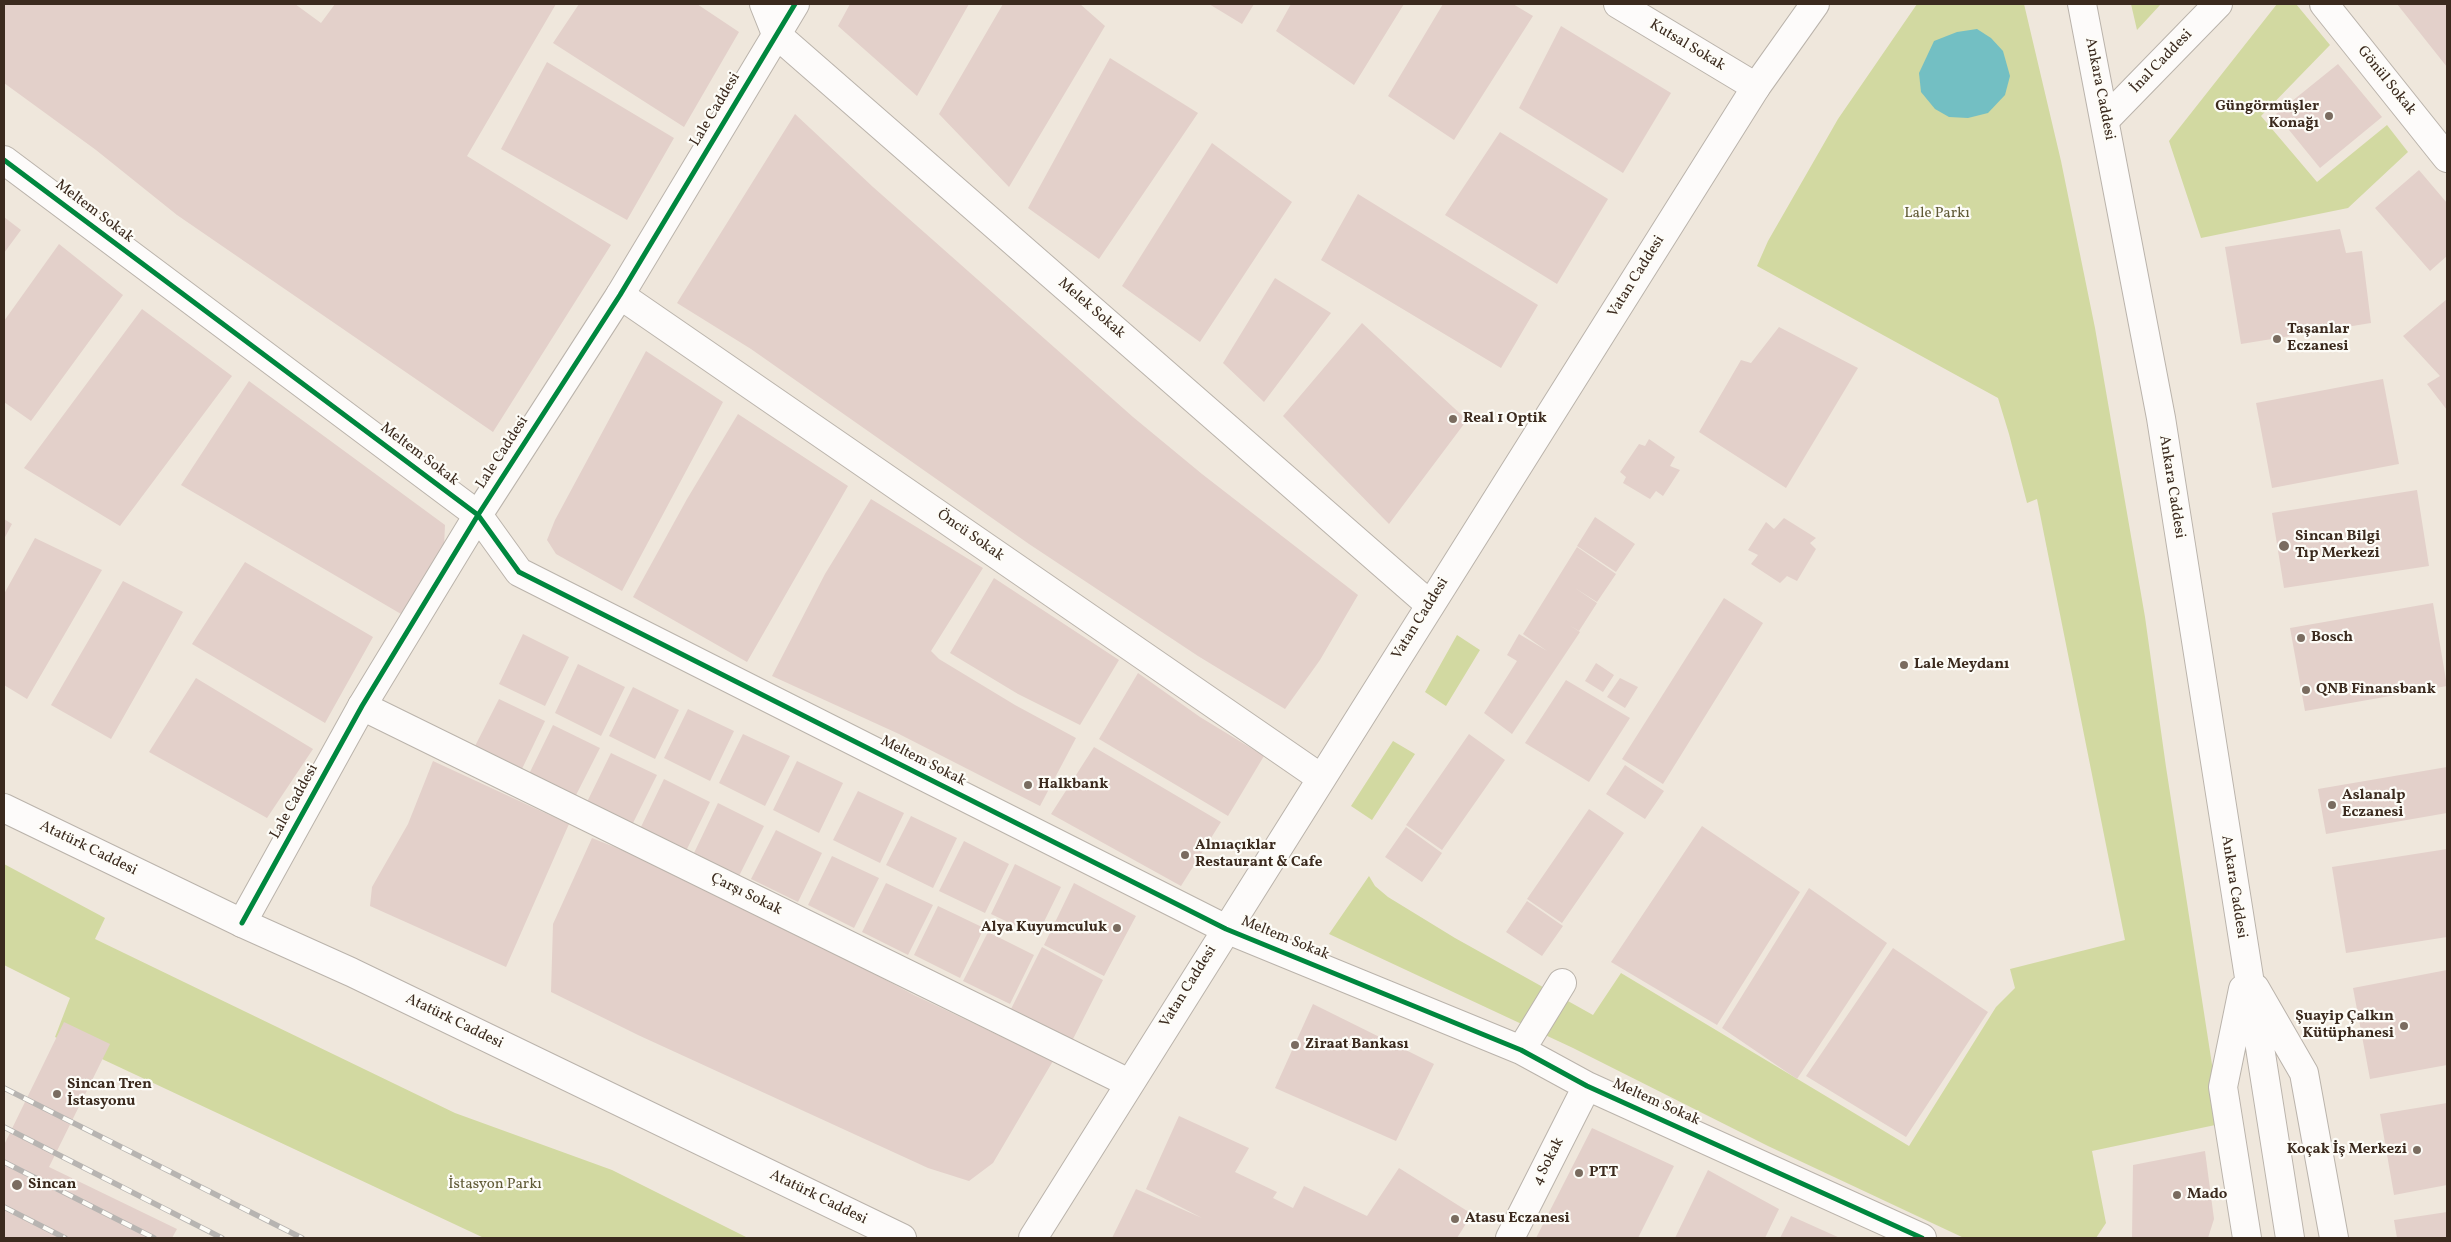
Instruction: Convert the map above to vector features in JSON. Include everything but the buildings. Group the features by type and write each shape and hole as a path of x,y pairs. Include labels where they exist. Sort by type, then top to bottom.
{"street":[{"name":"Melek Sokak","path":"764,4 776,34 1430,605"},
{"name":"Lale Caddesi","path":"242,923 362,706 478,515 620,295 795,4"},
{"name":"Kutsal Sokak","path":"1618,4 1756,87"},
{"name":"Vatan Caddesi","path":"1033,1238 1756,87 1815,4"},
{"path":"2073,4 2088,32"},
{"name":"Ankara Caddesi","path":"2082,4 2106,119 2161,418 2246,973 2290,1238"},
{"name":"İnal Caddesi","path":"2106,119 2218,4"},
{"name":"Gönül Sokak","path":"2324,4 2447,158"},
{"name":"Meltem Sokak","path":"4,160 478,515 519,572 1226,929 1521,1050 1587,1086 1922,1238"},
{"name":"Öncü Sokak","path":"620,295 1321,778"},
{"name":"Çarşı Sokak","path":"362,706 1129,1083"},
{"name":"Atatürk Caddesi","path":"4,808 242,923 369,981 902,1238"},
{"path":"2246,973 2223,1087 2247,1238"},
{"path":"2246,973 2304,1073 2334,1238"},
{"path":"1521,1050 1562,982"},
{"name":"4 Sokak","path":"1510,1238 1587,1086"}],"green space":[{"name":"Lale Parkı","path":"1917,4 2024,4 2061,161 2095,328 2145,617 2213,1071 2220,1124 2092,1151 2106,1223 2096,1238 1964,1238 1768,1146 1573,1048 1329,934 1369,876 1375,886 1388,897 1455,938 1593,1015 1621,973 1909,1146 1996,1007 2015,988 2010,969 2125,940 2037,499 2027,503 1998,398 1757,266 1768,241 1838,119"},
{"path":"2131,4 2161,4 2137,30"},
{"path":"2277,4 2296,4 2330,45 2261,116 2317,182 2387,125 2408,152 2348,208 2201,238 2169,141"},
{"path":"1457,635 1480,650 1446,706 1425,692"},
{"path":"1393,741 1415,754 1372,820 1351,806"},
{"name":"İstasyon Parkı","path":"4,864 105,918 95,939 455,1113 612,1170 748,1238 484,1238 55,1037 70,998 4,965"}],"water":[{"path":"1977,29 1991,38 2003,51 2010,76 2005,95 1988,113 1968,118 1949,117 1935,109 1921,92 1919,73 1934,41 1957,32"}],"railway":[{"path":"4,1088 302,1238"},
{"path":"4,1127 222,1238"},
{"path":"4,1162 154,1238"},
{"path":"4,1207 65,1238"}],"cycle path":[{"path":"242,923 362,706 478,515 620,295 795,4"},
{"path":"4,160 478,515 519,572 1226,929 1521,1050 1587,1086 1922,1238"}],"place":[{"name":"Güngörmüşler Konağı","path":"2329,116"},
{"name":"Taşanlar Eczanesi","path":"2277,339"},
{"name":"Real 1 Optik","path":"1453,419"},
{"name":"Sincan Bilgi Tıp Merkezi","path":"2284,546"},
{"name":"Bosch","path":"2301,638"},
{"name":"Lale Meydanı","path":"1904,665"},
{"name":"QNB Finansbank","path":"2306,690"},
{"name":"Halkbank","path":"1028,785"},
{"name":"Aslanalp Eczanesi","path":"2332,805"},
{"name":"Alnıaçıklar Restaurant & Cafe","path":"1185,855"},
{"name":"Alya Kuyumculuk","path":"1117,928"},
{"name":"Şuayip Çalkın Kütüphanesi","path":"2404,1026"},
{"name":"Ziraat Bankası","path":"1295,1045"},
{"name":"Sincan Tren İstasyonu","path":"57,1094"},
{"name":"Koçak İş Merkezi","path":"2417,1150"},
{"name":"PTT","path":"1579,1173"},
{"name":"Sincan","path":"17,1185"},
{"name":"Mado","path":"2177,1195"},
{"name":"Atasu Eczanesi","path":"1455,1219"}]}
